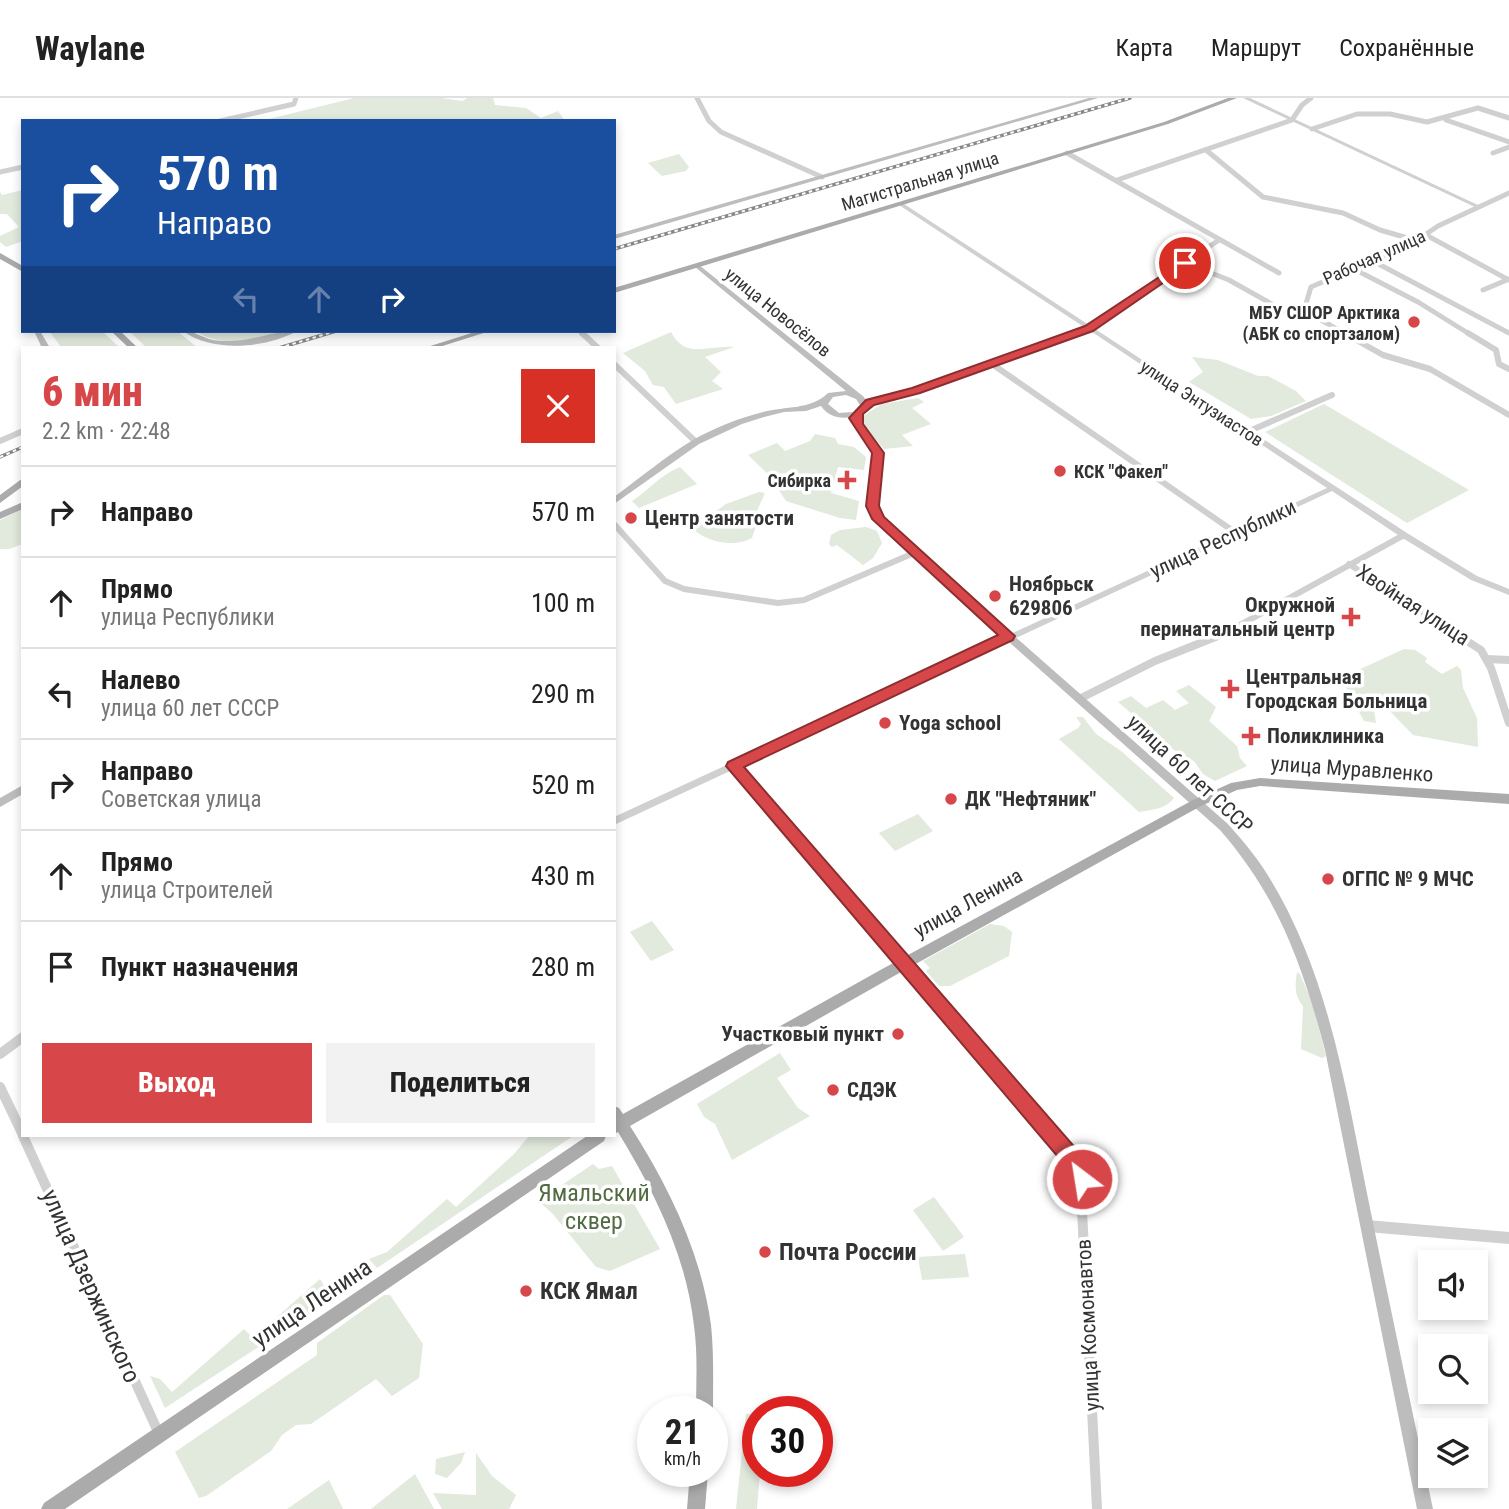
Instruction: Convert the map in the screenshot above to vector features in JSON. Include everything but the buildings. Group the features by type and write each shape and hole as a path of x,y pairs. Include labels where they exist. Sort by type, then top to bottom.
{"main road":[{"path":"616,236 1095,98"},
{"name":"Магистральная улица","path":"616,290 1166,123 1234,98"},
{"path":"0,256 21,269"},
{"name":"улица Новосёлов","path":"697,266 858,397"},
{"path":"117,333 132,346"},
{"path":"190,333 201,340 233,344 271,338"},
{"path":"245,346 287,333"},
{"path":"435,346 479,333"},
{"path":"201,340 204,346"},
{"path":"616,500 696,442 754,417 816,406 838,390 839,383"},
{"path":"795,410 847,415 861,410 863,402 858,397 847,393 828,397"},
{"path":"828,397 824,406 868,438"},
{"name":"улица 60 лет СССР","path":"861,410 855,420 879,459 872,498 875,512 885,527 1224,827 1246,852 1273,895 1299,951 1331,1050 1425,1509"},
{"path":"0,500 21,483"},
{"path":"0,516 21,506"},
{"name":"улица Муравленко","path":"1197,803 1235,786 1260,782 1509,799"},
{"path":"0,803 21,790"},
{"name":"улица Ленина","path":"616,1121 1197,803"},
{"path":"616,1121 659,1187 693,1268 703,1325 704,1396"},
{"name":"улица Ленина","path":"50,1509 598,1137"},
{"path":"696,1509 698,1487"}],"street":[{"path":"229,119 294,104 296,98"},
{"path":"697,98 709,121 721,132 822,177"},
{"path":"1246,98 1477,206"},
{"path":"1117,180 1292,120 1302,105 1311,98"},
{"path":"1312,129 1357,114 1390,114 1423,122 1445,120 1478,108 1509,118"},
{"path":"1445,120 1509,145"},
{"path":"1493,153 1509,145"},
{"path":"1206,150 1263,197 1343,213 1380,230 1418,241"},
{"path":"1067,153 1279,273"},
{"path":"0,172 21,167"},
{"name":"Рабочая улица","path":"1509,193 1477,206 1418,241 1313,285 1304,310 1383,355 1430,369 1509,415"},
{"name":"улица Энтузиастов","path":"901,204 1404,536 1474,578 1509,592"},
{"path":"1426,235 1509,279"},
{"path":"858,397 869,401 880,400 913,392 1089,328 1219,240"},
{"path":"1371,260 1509,334"},
{"path":"1185,263 1229,280 1284,311 1293,314 1304,310"},
{"path":"1352,268 1418,302 1496,350 1499,363 1509,369"},
{"path":"1483,290 1509,279"},
{"path":"582,333 596,346"},
{"path":"992,364 1236,533"},
{"path":"616,366 696,442"},
{"path":"1247,432 1332,395"},
{"path":"861,410 880,400"},
{"path":"0,441 21,431"},
{"name":"улица Республики","path":"734,766 1008,636 1332,488"},
{"path":"616,526 665,581 684,589 778,603 804,600 914,553"},
{"path":"1079,699 1155,661 1197,647 1251,620 1266,608 1404,536"},
{"name":"Хвойная улица","path":"1349,564 1464,638 1487,659 1509,723"},
{"path":"1487,659 1509,660"},
{"path":"616,820 734,766"},
{"name":"улица Космонавтов","path":"734,766 1080,1170 1097,1509"},
{"path":"0,1054 21,1038"},
{"name":"улица Дзержинского","path":"0,1087 21,1131"},
{"name":"улица Дзержинского","path":"24,1137 160,1436"},
{"path":"1367,1226 1509,1238"}],"green space":[{"path":"354,98 441,98 463,101 467,98 493,98 495,105 526,108 541,118 558,111 564,119 269,119"},
{"path":"679,154 689,167 686,171 662,176 648,163"},
{"path":"21,190 21,242 6,247 0,242 0,236 19,227 7,214 0,214 0,192 2,195"},
{"path":"671,332 677,341 690,349 734,347 705,357 721,372 712,381 723,389 676,404 664,387 653,385 645,371 623,353"},
{"path":"51,333 104,333 118,346 60,346"},
{"path":"131,333 179,333 196,346 145,346"},
{"path":"200,333 276,333 239,341 217,340"},
{"path":"1192,357 1218,360 1258,376 1268,376 1296,391 1306,401 1271,416 1251,419 1189,382 1203,372"},
{"path":"918,398 924,402 912,408 931,424 902,435 913,446 884,449 863,425 863,416 882,404"},
{"path":"1324,404 1469,490 1407,523 1265,432"},
{"path":"815,434 835,438 838,444 854,447 866,457 864,470 838,467 831,493 859,501 856,520 840,518 786,501 768,474 748,455 777,443 785,451 810,441"},
{"path":"680,467 697,484 639,508 632,501 666,474"},
{"path":"759,492 765,493 756,513 758,520 752,538 737,543 720,542 705,537 692,528 726,504"},
{"path":"21,510 21,545 0,549 0,520"},
{"path":"866,527 877,531 882,543 873,558 863,565 837,545 832,547 829,544 831,535 840,530"},
{"path":"1404,649 1415,650 1427,658 1425,662 1442,674 1457,666 1461,670 1463,688 1477,718 1478,747 1413,735 1387,708 1374,710 1376,723 1364,721 1341,678"},
{"path":"1189,685 1216,707 1209,721 1237,746 1240,758 1247,766 1215,781 1203,774 1194,761 1180,755 1118,702 1131,696 1146,708 1163,700 1175,710 1189,703 1176,691"},
{"path":"1076,717 1083,717 1096,734 1121,751 1174,798 1171,802 1163,807 1139,812 1059,739 1078,728 1081,724"},
{"path":"918,814 933,831 895,851 879,833"},
{"path":"652,921 674,950 651,961 630,932"},
{"path":"990,924 1004,926 1012,932 1009,956 950,986 939,986 926,971 930,968 923,961"},
{"path":"1297,972 1312,1002 1326,1056 1322,1058 1301,1049 1303,1006 1296,990"},
{"path":"780,1053 791,1070 777,1078 798,1108 810,1116 732,1160 715,1124 704,1117 697,1104"},
{"path":"528,1137 572,1137 377,1268 369,1259 387,1252 447,1199 456,1207 514,1154"},
{"name":"Ямальский сквер","path":"593,1164 599,1169 612,1166 660,1249 610,1271 596,1267 552,1213 538,1201"},
{"path":"934,1197 964,1237 943,1251 913,1210"},
{"path":"965,1254 969,1277 922,1280 918,1257"},
{"path":"320,1279 332,1299 165,1408 150,1376 160,1379 172,1392 244,1329 253,1338"},
{"path":"384,1295 390,1295 423,1344 419,1378 392,1396 376,1379 311,1424 296,1425 282,1435 271,1451 206,1496 199,1498 175,1452 317,1355 317,1343"},
{"path":"465,1452 461,1463 447,1478 435,1474 436,1459"},
{"path":"742,1452 742,1487 759,1487 757,1509 736,1509"},
{"path":"476,1453 492,1476 516,1495 509,1509 442,1509 433,1493 476,1495"},
{"path":"415,1474 434,1509 371,1509"},
{"path":"329,1480 343,1509 287,1509"}],"railway":[{"path":"616,248 1130,98"},
{"path":"286,346 329,333"},
{"path":"0,457 21,448"}],"place":[{"name":"МБУ СШОР Арктика (АБК со спортзалом)","path":"1414,322"},
{"name":"КСК \"Факел\"","path":"1060,471"},
{"name":"Сибирка","path":"847,480"},
{"name":"Центр занятости","path":"631,518"},
{"name":"Ноябрьск 629806","path":"995,596"},
{"name":"Окружной перинатальный центр","path":"1351,617"},
{"name":"Центральная Городская Больница","path":"1230,689"},
{"name":"Yoga school","path":"885,723"},
{"name":"Поликлиника","path":"1251,736"},
{"name":"ДК \"Нефтяник\"","path":"951,799"},
{"name":"ОГПС № 9 МЧС","path":"1328,879"},
{"name":"Участковый пункт","path":"898,1034"},
{"name":"СДЭК","path":"833,1090"},
{"name":"Почта России","path":"765,1252"},
{"name":"КСК Ямал","path":"526,1291"}],"route":[{"path":"1082,1179 1078,1166 993,1064 734,766 1008,636 878,519 872,506 879,465 878,453 857,424 856,415 870,402 916,391 1089,328 1185,263"}]}
